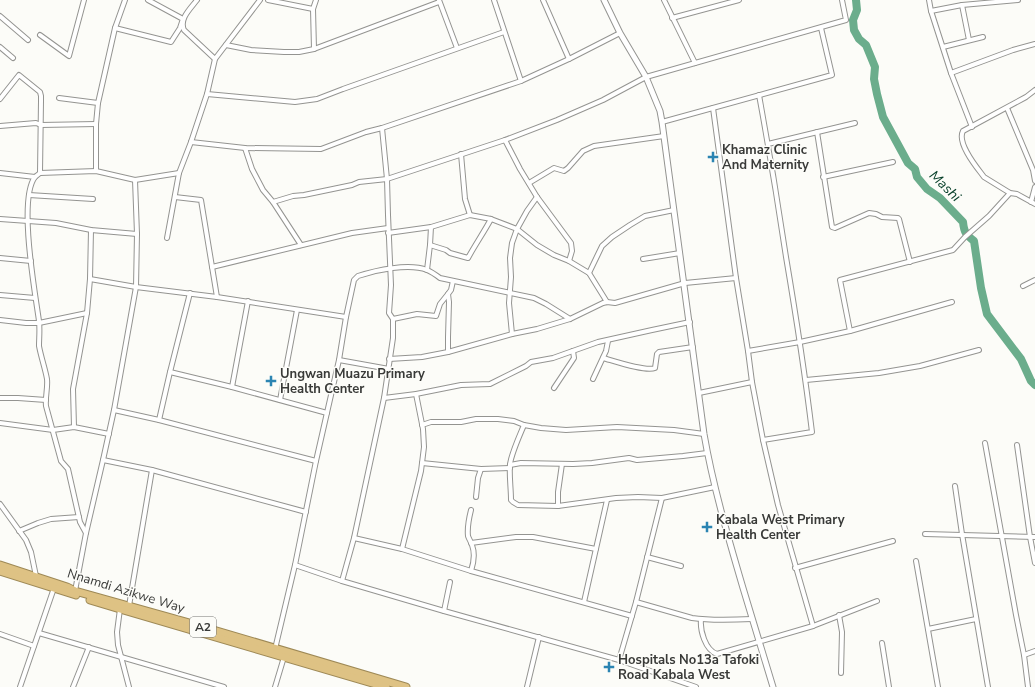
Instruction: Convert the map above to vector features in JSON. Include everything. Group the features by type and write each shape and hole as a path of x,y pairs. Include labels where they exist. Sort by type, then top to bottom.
{"highway":[{"name":"Nnamdi Azikwe Way","path":"0,565 36,576 75,591 406,687"},
{"name":"Nnamdi Azikwe Way","path":"0,571 120,609 386,687"}],"street":[{"path":"40,35 69,56 84,0"},
{"path":"96,172 96,124 98,103 115,28 125,0"},
{"path":"148,0 183,19"},
{"path":"115,28 171,42 180,28 183,19 197,0"},
{"path":"167,238 179,173 191,142 215,59 260,0"},
{"path":"268,0 313,9"},
{"path":"314,49 313,9 316,0"},
{"path":"494,0 521,81"},
{"path":"543,0 569,59"},
{"path":"604,0 620,33 646,77 660,111 707,453 733,553 773,687"},
{"path":"664,0 696,63"},
{"path":"717,0 720,5"},
{"path":"672,18 739,0"},
{"path":"273,202 293,196 352,185 359,182 387,179 505,140 557,120 646,77 846,20 842,0"},
{"path":"929,0 931,11 951,73 972,127"},
{"path":"931,11 962,5 1016,0"},
{"path":"226,45 251,50 284,52 299,52 314,49 439,1 457,48"},
{"path":"962,5 969,40"},
{"path":"0,16 28,40"},
{"path":"183,19 184,30 215,59"},
{"path":"662,122 832,75 821,28"},
{"path":"206,94 294,102 317,99 504,32"},
{"path":"191,142 245,148 321,149 366,132 382,128 521,81 620,33"},
{"path":"943,47 983,37"},
{"path":"951,73 1013,50 1035,44"},
{"path":"0,47 13,58"},
{"path":"0,99 19,75 40,92 40,173"},
{"path":"1035,90 1026,97 963,132 961,137 964,147 981,173 993,183 1033,203 1035,187"},
{"path":"759,95 806,380 812,432 763,440"},
{"path":"59,98 98,103"},
{"path":"713,108 736,278 752,382 763,440 778,505 813,626"},
{"path":"1007,108 1033,170 1035,181"},
{"path":"0,126 36,123 41,125 96,124"},
{"path":"768,144 855,123"},
{"path":"342,581 354,538 384,398 393,338 393,319 389,313 391,290 390,252 388,234 387,179 382,128"},
{"path":"816,132 832,227 834,228 869,213 882,217 898,218 910,262"},
{"path":"529,183 554,168 564,171 583,151 594,146 664,136"},
{"path":"505,140 537,197 571,243 572,251 568,261"},
{"path":"245,148 252,169 263,190 273,202 302,245"},
{"path":"461,154 465,199 470,215"},
{"path":"823,177 894,162"},
{"path":"86,533 80,522 68,469 61,461 46,406 47,380 39,346 39,323 31,261 28,222 29,195 32,180 40,173 96,172 135,180 179,173"},
{"path":"0,173 35,177"},
{"path":"75,591 86,533 114,410 136,286 137,234 135,180"},
{"path":"850,331 840,280 953,250 964,237 989,216 1010,192"},
{"path":"29,195 93,199"},
{"path":"175,197 201,200 217,297"},
{"path":"512,334 510,313 510,258 512,243 526,211 537,197"},
{"path":"590,273 602,246 612,237 645,216 674,210"},
{"path":"388,234 431,226 470,215 491,219 517,229 554,256 568,261 590,273 607,302"},
{"path":"0,219 56,223 91,230 137,234"},
{"path":"430,245 468,258 473,248 483,235 491,219"},
{"path":"427,270 431,226"},
{"path":"212,267 352,233 388,228"},
{"path":"74,427 73,389 87,313 90,279 91,230"},
{"path":"643,259 680,253"},
{"path":"0,258 31,261"},
{"path":"275,649 295,565 316,460 339,360 354,280 358,276 404,266 413,266 427,270 440,278 534,298 570,319"},
{"path":"390,359 422,358 512,334 537,329 570,319 595,306 607,302 615,303 684,283 736,278"},
{"path":"90,279 248,301 346,317"},
{"path":"1023,286 1035,280"},
{"path":"393,319 417,314 436,316 440,304 451,290 453,281"},
{"path":"159,420 190,293"},
{"path":"448,294 448,352"},
{"path":"0,295 36,298"},
{"path":"232,387 248,301"},
{"path":"748,351 850,331 952,302"},
{"path":"280,400 297,310"},
{"path":"0,320 39,323 87,313"},
{"path":"384,398 416,394 462,384 490,384 531,362 553,358 608,340 690,322"},
{"path":"593,379 606,351 608,340"},
{"path":"603,358 636,367 652,369 655,368 657,354 659,352 693,347"},
{"path":"806,380 879,373 920,366 979,350"},
{"path":"554,388 574,358 573,351"},
{"path":"339,360 389,369"},
{"path":"170,372 327,413"},
{"path":"699,393 752,382"},
{"path":"402,549 422,463 424,446 422,425 416,394"},
{"path":"0,398 46,400"},
{"path":"114,410 316,460"},
{"path":"422,425 431,422 461,422 476,419 498,419 514,421 524,425 540,428 566,430 617,427 674,430 704,434"},
{"path":"0,423 53,430 74,427 109,434"},
{"path":"524,425 513,451 510,467 511,500 518,505 558,506 638,497 662,498 715,487"},
{"path":"985,443 1024,655 1028,687"},
{"path":"1017,445 1033,537 1035,563"},
{"path":"422,463 481,469 510,467 521,463 592,463 630,458 637,460 653,459 707,453"},
{"path":"103,460 152,470 306,512"},
{"path":"558,506 558,492 562,464"},
{"path":"476,497 478,478 481,469"},
{"path":"129,606 152,470"},
{"path":"955,486 988,687"},
{"path":"619,660 636,602 662,498"},
{"path":"584,602 607,500"},
{"path":"0,504 26,540 32,552 36,576"},
{"path":"471,510 468,537 471,543 474,562 471,571"},
{"path":"19,531 38,522 51,519 79,517"},
{"path":"925,534 1033,537"},
{"path":"471,543 516,537 533,537 596,549"},
{"path":"354,538 402,549 471,571 632,616"},
{"path":"795,568 893,541"},
{"path":"647,557 681,566"},
{"path":"916,561 938,687"},
{"path":"295,565 342,581 444,611 619,660 696,687"},
{"path":"444,611 450,582"},
{"path":"20,687 54,588"},
{"path":"702,620 701,627 704,638 713,653 717,654 813,626 877,601"},
{"path":"636,602 702,620 752,619"},
{"path":"120,609 117,632 118,645 129,687"},
{"path":"839,615 842,632 841,673"},
{"path":"928,629 976,619"},
{"path":"38,633 224,687"},
{"path":"0,634 34,646"},
{"path":"528,687 539,637"},
{"path":"882,643 889,687"},
{"path":"73,687 89,647"},
{"path":"1024,655 1035,651"},
{"path":"275,687 284,657"}],"waterway":[{"name":"Mashi","path":"856,0 857,10 853,20 854,30 859,39 866,45 875,67 874,79 883,117 908,163 915,169 917,177 927,189 940,198 963,222 966,233 974,241 981,288 987,314 1021,359 1031,381 1035,385"}],"place":[{"name":"Khamaz Clinic And Maternity","path":"713,157"},
{"name":"Ungwan Muazu Primary Health Center","path":"271,381"},
{"name":"Kabala West Primary Health Center","path":"707,527"},
{"name":"Hospitals No13a Tafoki Road Kabala West","path":"609,667"}]}
